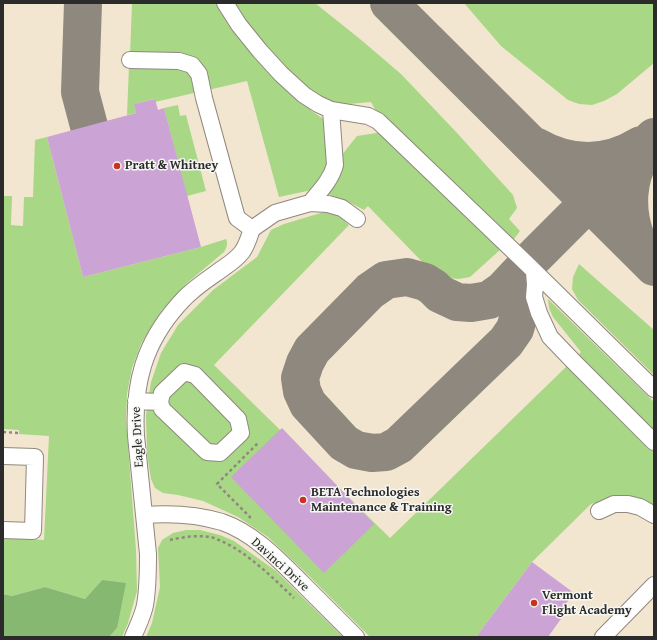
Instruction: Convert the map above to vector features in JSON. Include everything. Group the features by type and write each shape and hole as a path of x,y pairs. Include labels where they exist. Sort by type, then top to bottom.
{"street":[{"path":"225,3 239,25 260,51 281,74 304,95 331,110 368,116 378,121 654,389"},
{"path":"130,60 179,61 192,65 199,74 204,98 238,218 252,230 275,213 310,204 328,204 342,208 357,219"},
{"path":"310,204 330,178 335,165 331,110"},
{"name":"Eagle Drive","path":"133,637 145,605 148,571 148,554 135,418 136,401 142,369 154,339 170,314 190,293 234,260 242,252 252,230"},
{"path":"534,272 534,297 539,313 550,337 654,442"},
{"path":"184,372 195,375 238,419 240,433 220,453 207,452 162,409 160,402 162,393 184,372"},
{"path":"136,401 160,402"},
{"path":"3,456 35,457 34,531 3,530"},
{"path":"598,512 614,504 628,504 640,507 654,515"},
{"name":"Davinci Drive","path":"144,515 183,514 204,517 223,523 240,531 261,545 282,564 356,637"},
{"path":"603,637 654,585"}],"path":[{"path":"3,432 19,433"},
{"path":"233,547 240,531 250,517 217,484 258,443"},
{"path":"170,540 186,536 211,537 229,544 266,573 295,599"}],"green space":[{"path":"132,3 218,3 272,75 313,112 328,122 331,165 312,190 279,197 247,81 208,90 204,74 130,56"},
{"path":"232,3 315,3 401,74 513,195 517,208 509,219 520,231 511,243 377,113 371,102 338,105 317,97 273,57"},
{"path":"464,3 654,3 654,63 617,94 592,105 579,104 568,100 501,46"},
{"path":"129,66 179,66 192,72 198,92 155,102 154,99 134,104 136,113 127,115"},
{"path":"178,105 180,116 186,115 206,191 187,196 164,108"},
{"path":"383,132 501,249 470,277 459,279 438,275 429,269 368,206 364,210 347,201 325,193 341,156 357,136"},
{"path":"47,137 83,277 201,247 226,239 227,242 224,252 187,283 162,310 141,344 132,368 127,394 126,419 136,550 137,591 128,623 122,637 109,637 117,628 102,580 85,599 45,587 12,596 3,594 3,537 44,540 49,436 19,434 19,430 3,429 3,196 12,196 11,225 23,226 24,197 33,197 35,140"},
{"path":"324,212 341,217 349,225 214,365 390,538 568,365 654,452 654,507 613,499 591,504 532,562 476,637 370,637 268,537 238,517 203,501 163,493 155,488 151,479 147,454 146,415 151,382 161,353 178,325 213,290 257,257 271,230 284,224"},
{"path":"579,264 654,330 654,375 578,300 572,289 573,277"},
{"path":"548,299 654,402 654,435 576,358 581,352 553,317 549,308"},
{"path":"186,530 200,530 220,535 234,541 276,571 343,637 146,637 152,623 160,587 158,548 162,540 173,533"},
{"path":"102,580 126,583 117,628 109,637 3,637 3,594 12,596 45,587 85,599"}],"building":[{"name":"Pratt & Whitney","path":"155,99 158,110 164,108 201,247 83,277 47,137 136,113 134,104"},
{"name":"BETA Technologies Maintenance & Training","path":"282,428 374,524 324,573 231,477"},
{"name":"Vermont Flight Academy","path":"532,562 574,593 559,613 563,616 548,637 476,637"}],"taxiway":[{"path":"83,3 80,92 89,126"},
{"path":"389,3 654,267"},
{"path":"527,264 520,284 519,315 515,329 506,342 399,445 386,452 372,453 356,450 344,443 308,404 302,391 300,378 305,363 312,350 370,291 386,280 407,277 425,282 440,294 457,302 471,303 489,300 503,290 533,258 654,137"},
{"path":"535,146 548,153 562,157 588,161 615,157 641,145"},
{"path":"644,150 634,171 631,182 629,205 632,227 645,255"}],"place":[{"name":"Pratt & Whitney","path":"117,166"},
{"name":"BETA Technologies Maintenance & Training","path":"303,500"},
{"name":"Vermont Flight Academy","path":"534,603"}]}
